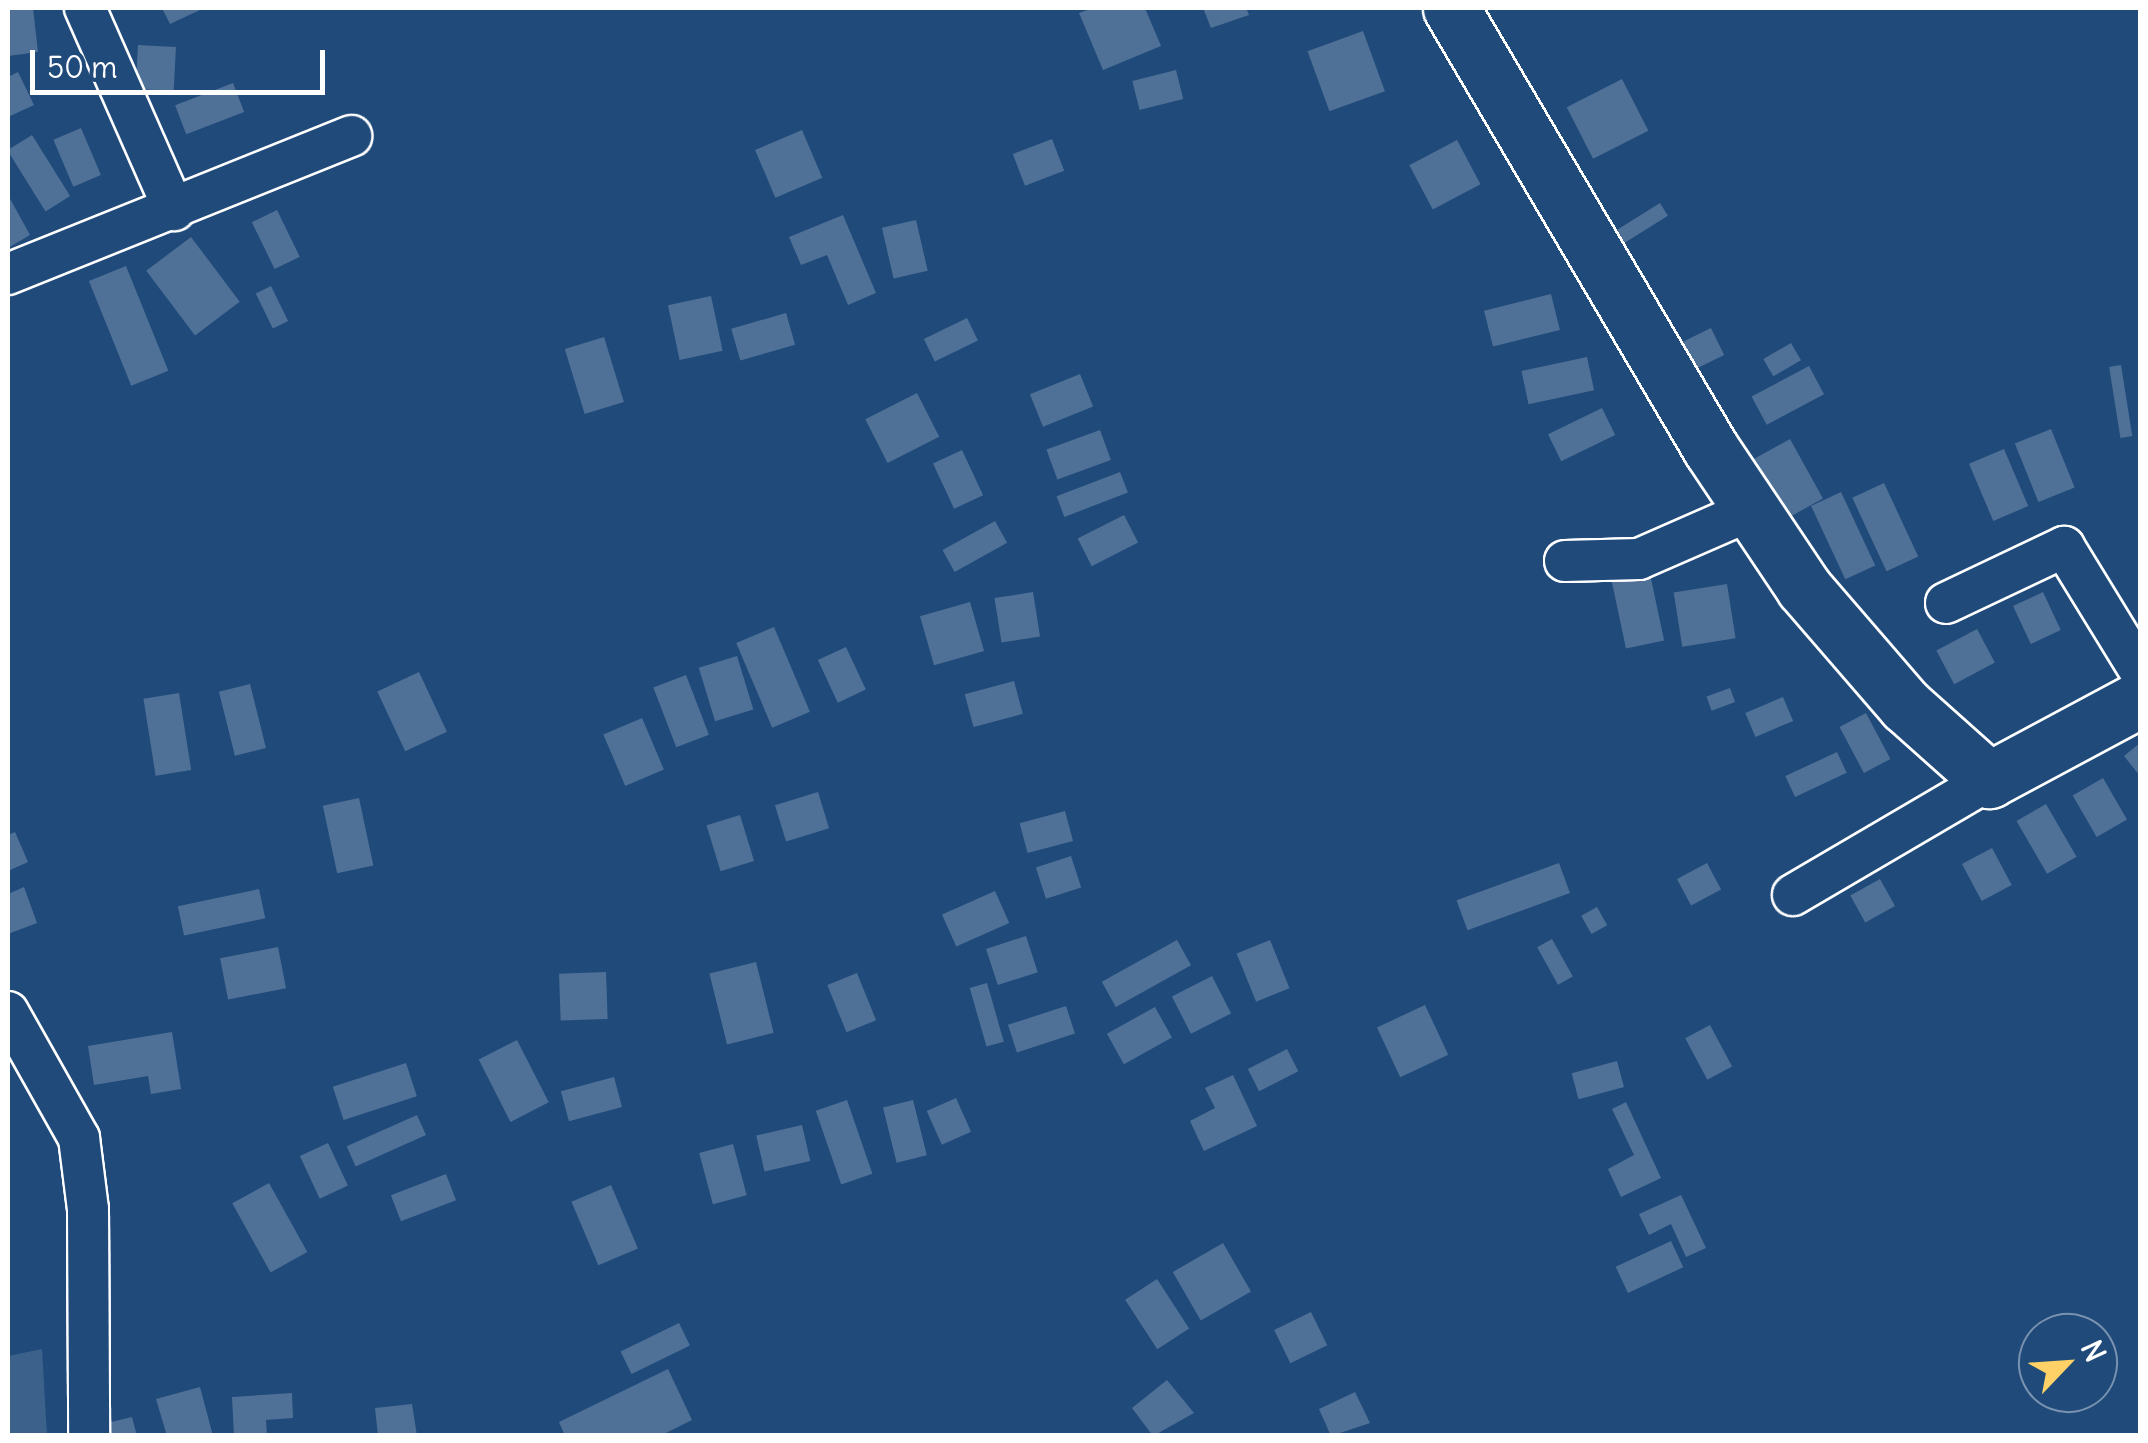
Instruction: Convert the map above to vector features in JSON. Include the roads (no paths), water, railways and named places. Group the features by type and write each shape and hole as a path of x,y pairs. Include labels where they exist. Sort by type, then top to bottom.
{"street":[{"path":"85,8 174,210"},
{"path":"1451,8 1751,510 1804,588 1905,704 1989,780"},
{"path":"8,274 351,136"},
{"path":"1566,561 1639,559 1751,510"},
{"path":"1946,604 2064,547 2140,671"},
{"path":"1793,895 1989,780 2140,699"},
{"path":"8,1012 79,1138 88,1209 89,1436"}]}
